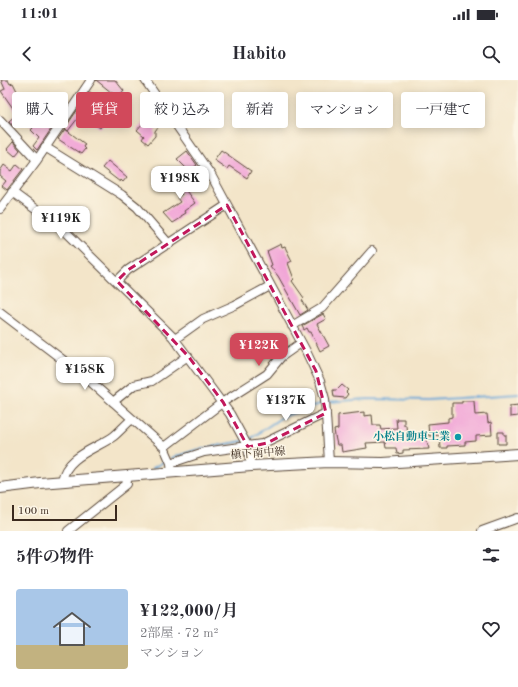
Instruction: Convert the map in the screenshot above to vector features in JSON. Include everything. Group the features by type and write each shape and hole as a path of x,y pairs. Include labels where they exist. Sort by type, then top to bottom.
{"main road":[{"name":"槇下南中線","path":"0,488 126,476 171,468 329,462 383,463 518,454"}],"street":[{"path":"0,209 37,160 91,80"},
{"path":"144,80 211,175 320,381 325,399 329,462"},
{"path":"0,120 37,160"},
{"path":"45,147 122,195 137,207 169,244"},
{"path":"12,192 65,230 175,339 223,402 248,446 251,466"},
{"path":"0,194 6,200"},
{"path":"117,281 128,270 227,205"},
{"path":"292,326 322,308 372,251"},
{"path":"175,339 203,319 235,305 270,286"},
{"path":"0,312 84,376 164,447 171,468 204,452 267,442 326,413"},
{"path":"164,447 223,402 267,374 281,357 301,343"},
{"path":"114,402 134,385 152,381 188,356"},
{"path":"62,481 67,468 89,449 113,436 132,419"},
{"path":"68,531 127,484 126,476"},
{"path":"482,531 518,518"}],"highlighted area":[{"path":"227,205 316,371 326,413 267,443 248,447 223,402 188,356 117,281 128,270"}],"building":[{"path":"1,80 8,80 10,84 13,83 17,91 12,92 12,107 1,91 5,89"},
{"path":"96,80 115,80 124,91 111,92"},
{"path":"76,112 76,121 68,131 65,128 68,128 68,124"},
{"path":"140,126 140,128 157,128 155,131 155,136 148,144 142,139 144,136 137,130"},
{"path":"33,128 52,128 37,150 33,146 39,138 31,130"},
{"path":"65,129 85,144 83,147 85,149 81,154 58,139"},
{"path":"13,142 20,150 15,156 7,149"},
{"path":"221,150 251,171 247,178 229,166 227,169 214,160"},
{"path":"187,151 197,165 189,171 177,159"},
{"path":"108,161 127,177 123,182 121,180 120,182 102,168"},
{"path":"17,164 23,169 7,190 2,186 6,181 0,176 0,171 4,165 12,171"},
{"path":"185,174 192,181 184,188 195,203 184,211 185,213 180,216 180,218 172,223 163,213 180,202 177,198 182,194 173,185"},
{"path":"281,244 282,248 285,247 292,261 288,263 294,279 292,281 304,298 302,300 308,310 300,315 278,276 270,266 272,265 267,251"},
{"path":"323,314 326,319 317,324 329,346 320,351 311,332 309,332 307,328 304,330 302,326"},
{"path":"342,385 348,390 346,392 348,394 345,398 334,397 333,390 337,390"},
{"path":"462,401 474,401 475,415 487,414 488,423 491,422 492,435 476,436 476,441 465,442 465,445 440,448 439,435 429,436 428,424 448,422 448,418 452,417 452,403 462,403"},
{"path":"518,405 518,416 510,417 510,406"},
{"path":"364,412 364,416 372,415 373,425 380,425 381,429 397,428 396,419 404,419 407,438 426,437 429,449 403,450 403,453 397,454 396,448 386,448 385,442 366,443 367,448 342,452 341,445 337,445 334,430 338,429 338,415"},
{"path":"498,432 504,432 504,435 506,435 506,444 498,444"}],"waterway":[{"path":"327,402 368,399 429,400 518,394"},
{"path":"247,441 282,417 323,403"},
{"path":"171,458 196,450 243,441"},
{"path":"153,468 167,460"}],"place":[{"name":"小松自動車工業","path":"458,437"}]}
